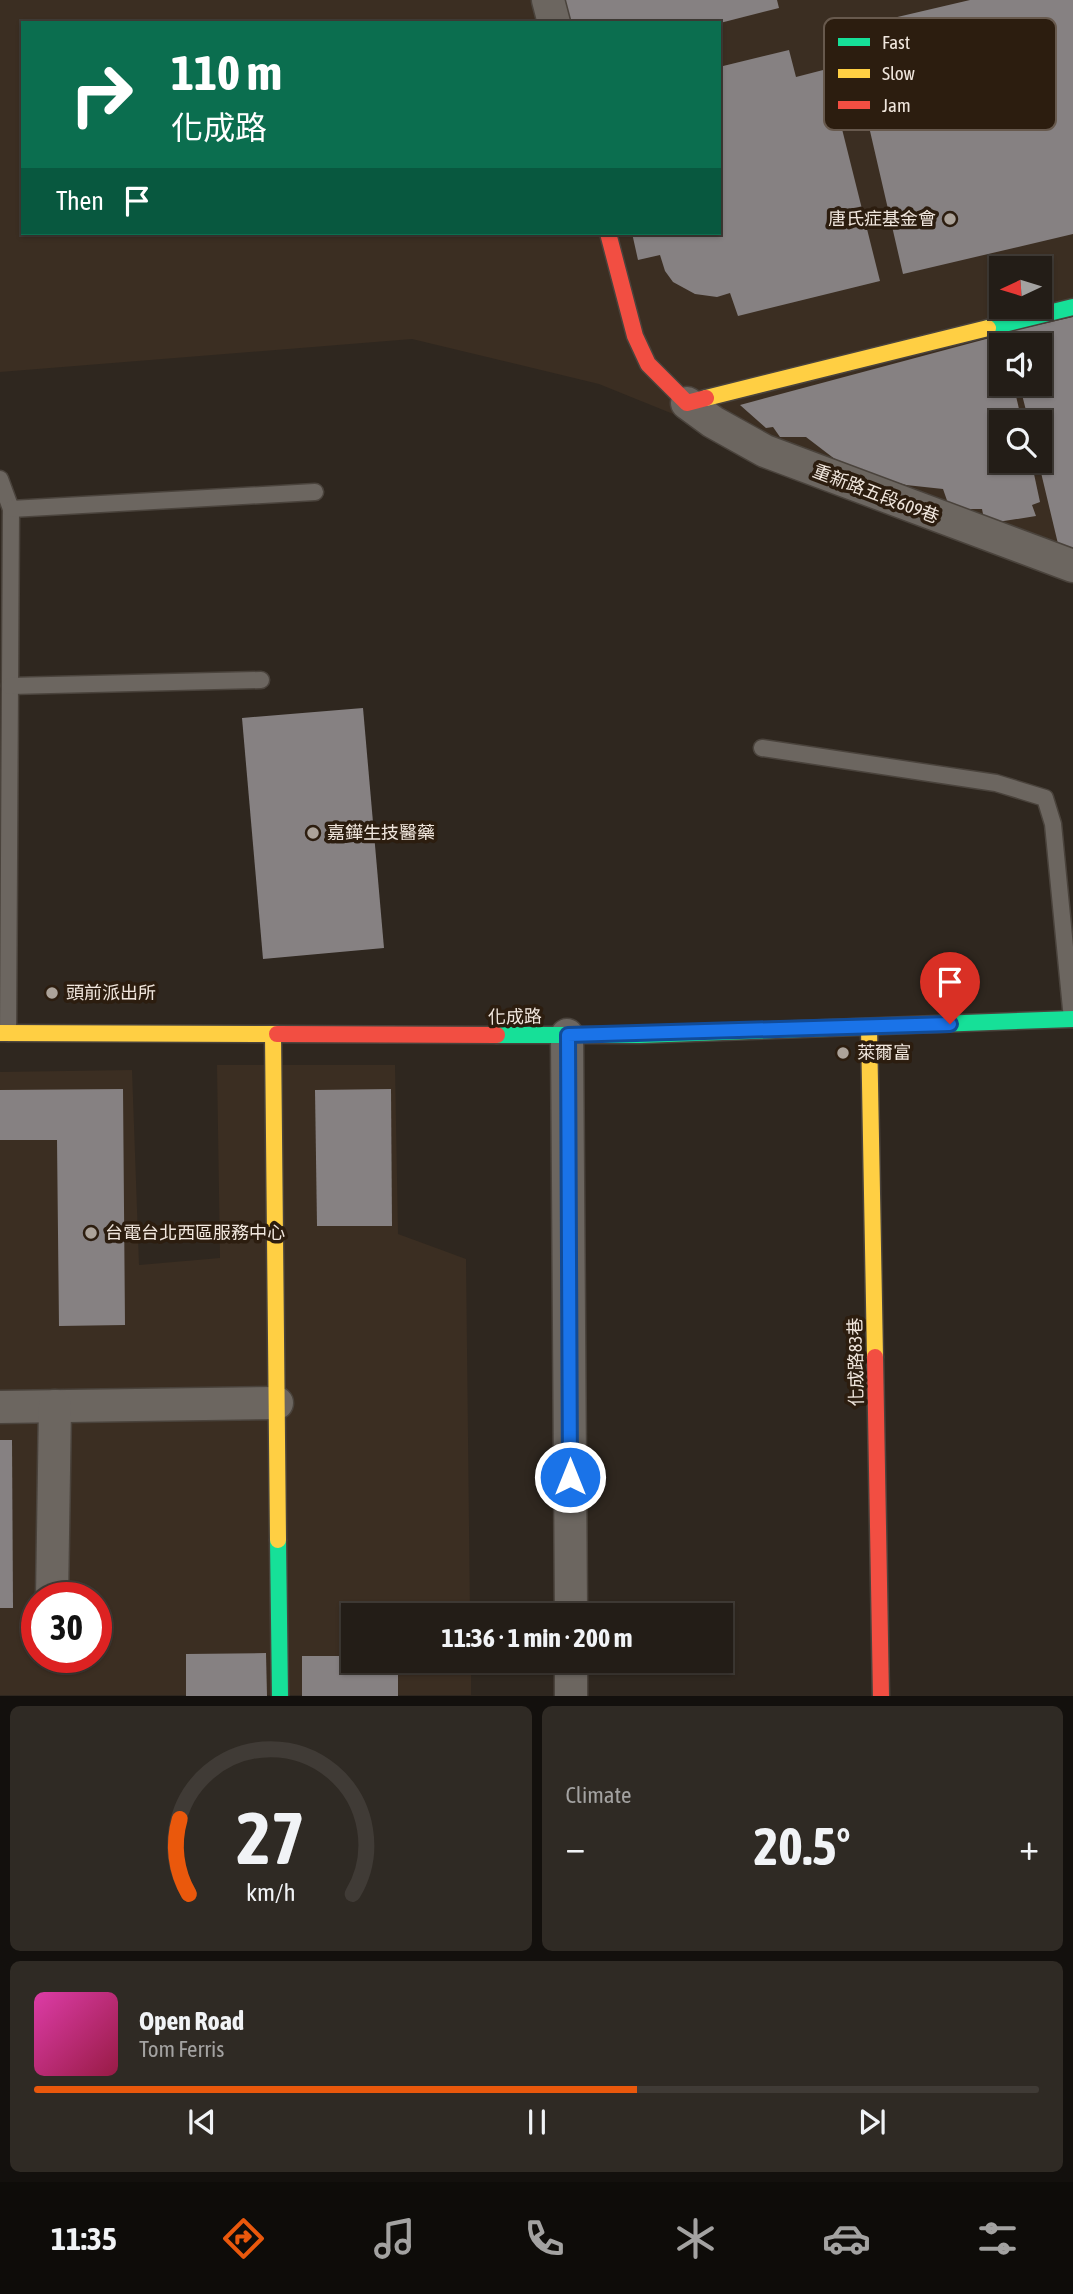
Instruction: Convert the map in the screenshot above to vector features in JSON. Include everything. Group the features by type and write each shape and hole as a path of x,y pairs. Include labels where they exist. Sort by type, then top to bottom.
{"street":[{"path":"548,0 553,21"},
{"name":"重新路五段609巷","path":"609,235 635,336 648,364 687,403 713,422 765,451 1073,566"},
{"path":"687,403 1073,307"},
{"name":"化成路","path":"4,1033 568,1035 869,1029 1072,1019"},
{"name":"化成路83巷","path":"869,1029 881,1696"},
{"path":"273,1035 280,1696"},
{"path":"568,1035 571,1603"},
{"path":"0,1407 277,1404"},
{"path":"52,1582 55,1406"},
{"path":"571,1673 571,1696"}],"lane":[{"path":"0,479 11,509 4,1033"},
{"path":"11,509 315,492"},
{"path":"10,686 261,680"},
{"path":"762,748 996,783 1045,798 1053,824 1072,1019"}],"shaded area":[{"path":"0,0 1073,0 1073,576 599,384 412,339 0,372"},
{"path":"217,1065 395,1065 398,1234 466,1259 470,1603 341,1603 341,1673 471,1673 471,1695 0,1695 0,1072 132,1070 139,1265 220,1258"}],"building":[{"path":"565,0 777,0 779,8 721,23 570,21"},
{"path":"970,0 1073,0 1073,234 903,274 870,130 1056,130 1056,18 893,18"},
{"path":"789,50 796,77 824,70 824,130 842,130 880,281 738,316 730,293 717,297 695,294 673,282 665,271 660,255 638,260 632,235 721,235 721,67"},
{"path":"1073,317 1073,553 1059,548 1041,473 1052,473 1052,410 1026,410 1022,396 1052,396 1052,333 1007,332"},
{"path":"989,338 989,396 1016,396 1019,410 989,410 989,473 1034,473 1040,502 1032,505 1036,516 985,524 982,509 950,509 943,489 906,485 869,475 840,463 806,437 780,437 773,427 766,428 740,405"},
{"name":"嘉鏵生技醫藥","path":"363,708 384,948 263,959 242,718"},
{"name":"台電台北西區服務中心","path":"123,1089 125,1325 59,1326 57,1140 0,1140 0,1090"},
{"path":"391,1089 392,1226 317,1226 315,1090"},
{"path":"0,1440 12,1440 13,1608 0,1608"},
{"path":"266,1653 267,1696 186,1696 186,1654"},
{"path":"302,1656 341,1656 341,1673 398,1673 398,1696 302,1696"}],"traffic: fast":[{"path":"988,328 1073,307"},
{"path":"497,1035 640,1035 1073,1019"},
{"path":"278,1540 280,1696"}],"traffic: slow":[{"path":"706,398 988,328"},
{"path":"869,1029 875,1357"},
{"path":"0,1033 277,1034"},
{"path":"273,1035 278,1540"}],"traffic: jam":[{"path":"609,235 635,336 648,364 687,403 706,398"},
{"path":"277,1034 497,1035"},
{"path":"875,1357 881,1696"}],"place":[{"name":"唐氏症基金會","path":"950,219"},
{"name":"嘉鏵生技醫藥","path":"313,833"},
{"name":"頭前派出所","path":"52,993"},
{"name":"萊爾富","path":"843,1053"},
{"name":"台電台北西區服務中心","path":"91,1233"}],"route":[{"path":"570,1477 568,1035 869,1029 950,1024"}]}
